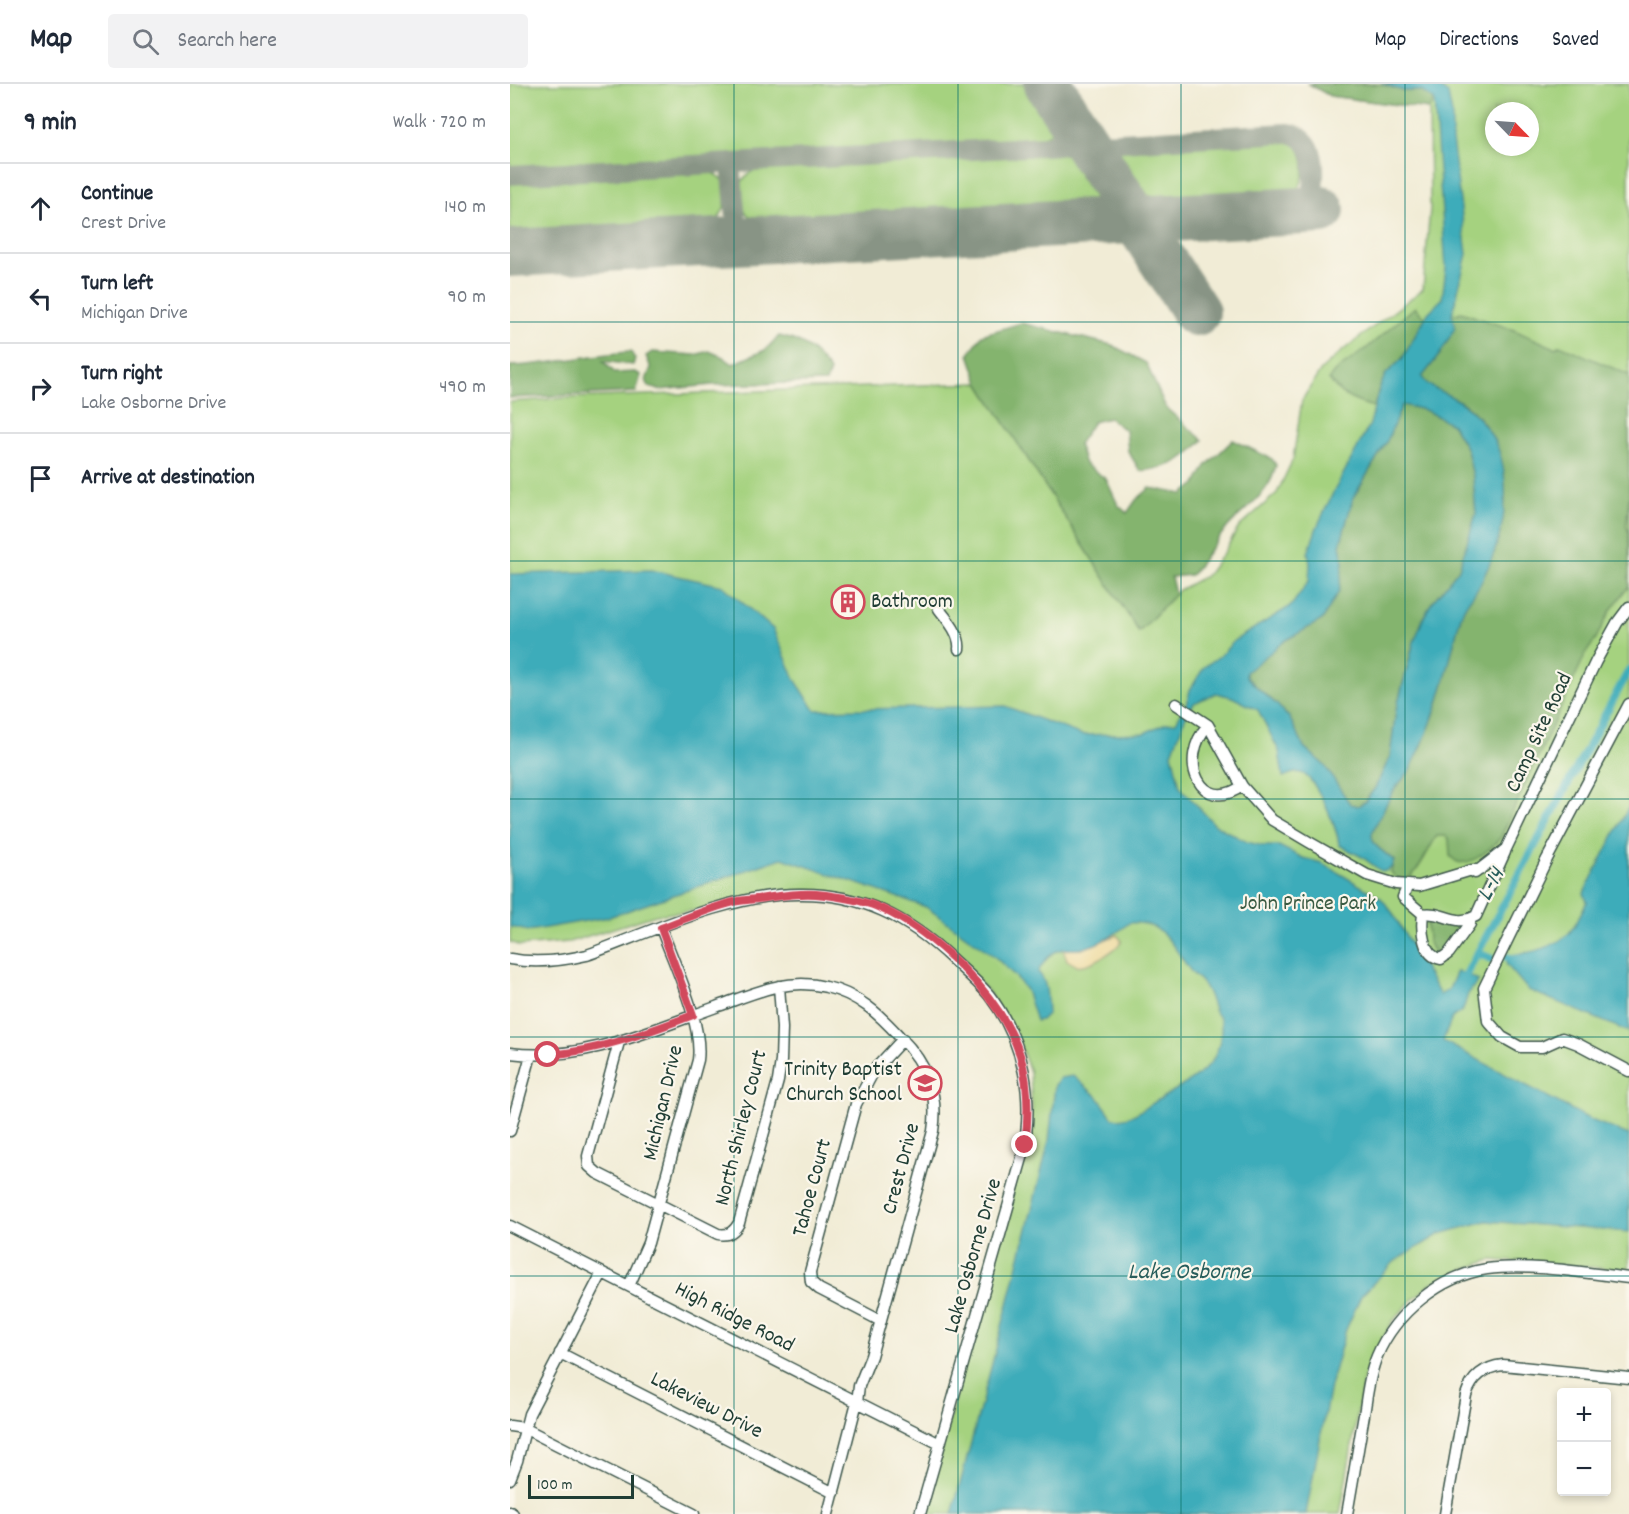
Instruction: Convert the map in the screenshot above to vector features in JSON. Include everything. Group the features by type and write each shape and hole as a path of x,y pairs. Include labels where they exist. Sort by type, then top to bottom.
{"street":[{"name":"Camp Site Road","path":"1176,704 1208,725 1242,786 1272,820 1367,874 1396,884 1426,888 1445,885 1483,868 1506,849 1596,661 1617,623 1629,607"},
{"path":"939,609 957,635 959,649"},
{"path":"1629,704 1547,859 1484,988 1488,1021 1502,1037 1520,1047 1542,1047 1563,1038 1629,1071"},
{"path":"1208,725 1197,742 1192,756 1192,767 1196,778 1208,790 1218,793 1228,793 1242,786"},
{"path":"1423,914 1428,913 1459,921 1476,915 1506,849"},
{"path":"1483,868 1491,874 1487,885 1489,887"},
{"path":"1367,874 1403,897 1423,914 1424,940 1430,952 1438,959 1445,957 1456,944 1470,924 1470,919"},
{"path":"1403,897 1414,885"},
{"name":"Lake Osborne Drive","path":"510,959 534,962 570,959 735,901 816,894 857,900 896,917 941,948 988,995 1010,1029 1020,1056 1027,1086 1028,1115 1025,1145 920,1514"},
{"name":"Michigan Drive","path":"629,1286 648,1243 698,1060 699,1039 693,1015 661,928"},
{"name":"Crest Drive","path":"510,1053 531,1055 568,1053 619,1042 779,986 811,984 841,991 868,1006 916,1053 931,1081 935,1118 870,1360 859,1386 857,1402 828,1514"},
{"name":"North Shirley Court","path":"659,1205 718,1234 728,1234 736,1228 778,1081 782,1041 779,986"},
{"name":"Tahoe Court","path":"881,1321 819,1289 811,1282 810,1272 856,1104 875,1068 903,1039"},
{"path":"619,1042 588,1161 592,1170 659,1205"},
{"path":"510,1131 531,1055"},
{"name":"High Ridge Road","path":"510,1226 940,1444"},
{"path":"1347,1514 1366,1400 1377,1357 1397,1323 1429,1293 1456,1279 1487,1269 1548,1270 1629,1278"},
{"path":"510,1479 518,1461 524,1428 533,1405 602,1273"},
{"name":"Lakeview Drive","path":"560,1353 834,1493"},
{"path":"1445,1514 1466,1395 1470,1385 1480,1374 1503,1365 1629,1378"},
{"path":"510,1426 524,1428 694,1514"}],"green space":[{"path":"510,84 1033,84 1051,109 1056,123 1048,135 1030,141 510,168"},
{"name":"John Prince Park","path":"1309,84 1629,84 1629,1270 1491,1260 1432,1283 1392,1322 1369,1364 1363,1382 1340,1514 924,1514 1032,1109 1030,1072 1020,1045 988,991 923,929 822,891 656,915 569,942 520,946 510,942 510,402 979,383 1139,632 1179,590 1207,575 1239,527 1277,493 1293,459 1302,400 1321,370 1342,351 1423,289 1430,209 1429,109 1330,96"},
{"path":"1309,84 1382,84 1403,91 1421,91 1434,99 1429,109 1330,96"},
{"path":"1287,141 1300,149 1304,168 1302,181 1296,191 1282,197 1140,204 1113,161 1114,151"},
{"path":"1065,153 1075,156 1110,202 757,223 743,209 739,197 740,186 746,176 757,169"},
{"path":"711,172 724,180 726,193 724,209 713,225 510,235 510,183"},
{"path":"1415,307 1425,318 1402,359 1386,374 1374,407 1354,400 1338,390 1329,379 1334,372 1367,348"},
{"path":"1461,312 1514,330 1555,348 1560,345 1629,375 1629,498 1626,526 1629,532 1629,586 1611,610 1586,653 1501,837 1482,855 1470,861 1457,862 1450,856 1449,839 1445,836 1437,836 1418,869 1405,880 1398,879 1391,872 1394,860 1376,846 1372,834 1394,790 1409,771 1426,735 1442,690 1462,613 1479,586 1495,551 1505,501 1502,467 1496,445 1485,426 1467,406 1431,387 1422,377 1440,354 1452,315"},
{"path":"1021,323 1112,345 1146,363 1166,408 1203,440 1189,454 1175,463 1140,471 1128,451 1126,431 1109,418 1093,422 1078,444 1085,464 1106,479 1118,505 1127,513 1136,500 1150,488 1183,494 1196,484 1206,466 1233,440 1272,459 1276,465 1273,476 1262,493 1225,530 1191,575 1171,577 1175,594 1139,632 979,383 969,354 982,335"},
{"path":"779,336 802,344 814,352 830,371 826,382 712,385 659,390 649,387 646,380 651,368 646,356 652,352 695,355 709,351 733,364 765,350"},
{"path":"631,352 635,359 633,365 603,361 615,373 635,372 641,375 636,392 510,398 510,366"},
{"path":"1402,404 1425,410 1452,424 1467,449 1473,476 1476,514 1459,569 1431,604 1414,642 1396,710 1390,757 1375,788 1358,806 1350,805 1325,766 1304,747 1289,717 1249,680 1246,672 1286,640 1322,620 1339,591 1343,562 1340,545 1353,498 1387,441"},
{"path":"1434,918 1466,924 1443,955 1433,951 1428,941 1427,923"}],"sand":[{"path":"1117,935 1122,941 1119,945 1108,954 1088,964 1076,965 1067,960 1063,949 1082,949"}],"water":[{"name":"Lake Osborne","path":"1382,84 1435,84 1448,94 1467,254 1452,315 1455,328 1440,354 1422,377 1431,387 1466,407 1491,435 1499,451 1503,468 1505,501 1495,551 1479,586 1462,613 1442,690 1426,736 1409,771 1394,790 1372,834 1376,846 1394,861 1391,868 1381,871 1362,857 1339,845 1330,817 1313,784 1301,773 1283,777 1279,751 1258,710 1232,697 1216,693 1194,703 1185,718 1172,753 1180,787 1215,825 1247,842 1264,846 1279,846 1303,858 1322,863 1381,898 1392,912 1440,995 1449,989 1457,971 1479,980 1468,994 1463,1010 1452,1018 1443,1041 1591,1120 1629,1135 1629,1232 1486,1221 1440,1234 1395,1261 1361,1296 1345,1332 1330,1386 1306,1514 952,1514 1049,1141 1055,1085 1060,1078 1073,1076 1098,1097 1113,1118 1119,1119 1137,1113 1183,1085 1207,1067 1219,1044 1220,1018 1215,1012 1207,990 1191,972 1166,936 1151,926 1129,923 1097,944 1080,949 1057,951 1049,956 1038,972 1045,986 1048,1013 1041,1020 1036,1021 1026,990 1015,976 994,956 926,907 782,858 609,917 528,931 510,927 510,574 651,570 723,586 773,629 796,681 815,710 1005,706 1082,735 1144,733 1166,723 1176,722 1187,702 1190,690 1204,667 1221,655 1235,640 1291,606 1309,581 1308,553 1317,527 1370,424 1379,389 1386,374 1402,359 1428,313 1442,299 1446,268 1434,100 1421,91 1403,91","holes":["1402,405 1425,410 1452,424 1467,449 1473,476 1476,514 1459,569 1431,604 1414,642 1396,710 1390,757 1375,788 1365,802 1358,806 1350,804 1325,766 1304,747 1289,717 1249,680 1246,672 1286,640 1322,620 1339,591 1343,562 1340,545 1353,498 1387,441"]},
{"path":"1629,806 1629,1032 1528,990 1506,964 1511,955 1549,946 1571,931 1587,902 1584,893"}],"waterway":[{"name":"L-14","path":"1461,984 1629,670"},
{"path":"1478,953 1492,959"}],"taxiway":[{"path":"1049,146 1063,136 1066,126 1064,109"},
{"path":"510,175 1288,133 1299,137 1307,144 1312,154 1314,177 1308,211"},
{"path":"731,164 738,242"}],"runway":[{"path":"1048,84 1196,312"},
{"path":"510,253 1321,210"}],"place":[{"name":"Bathroom","path":"848,602"},
{"name":"Trinity Baptist Church School","path":"925,1083"}],"route":[{"path":"548,1055 604,1047 693,1015 661,928 735,901 796,894 816,894 857,900 878,907 896,917 941,948 980,985 1000,1011 1017,1047 1027,1086 1028,1125 1025,1145"}]}
